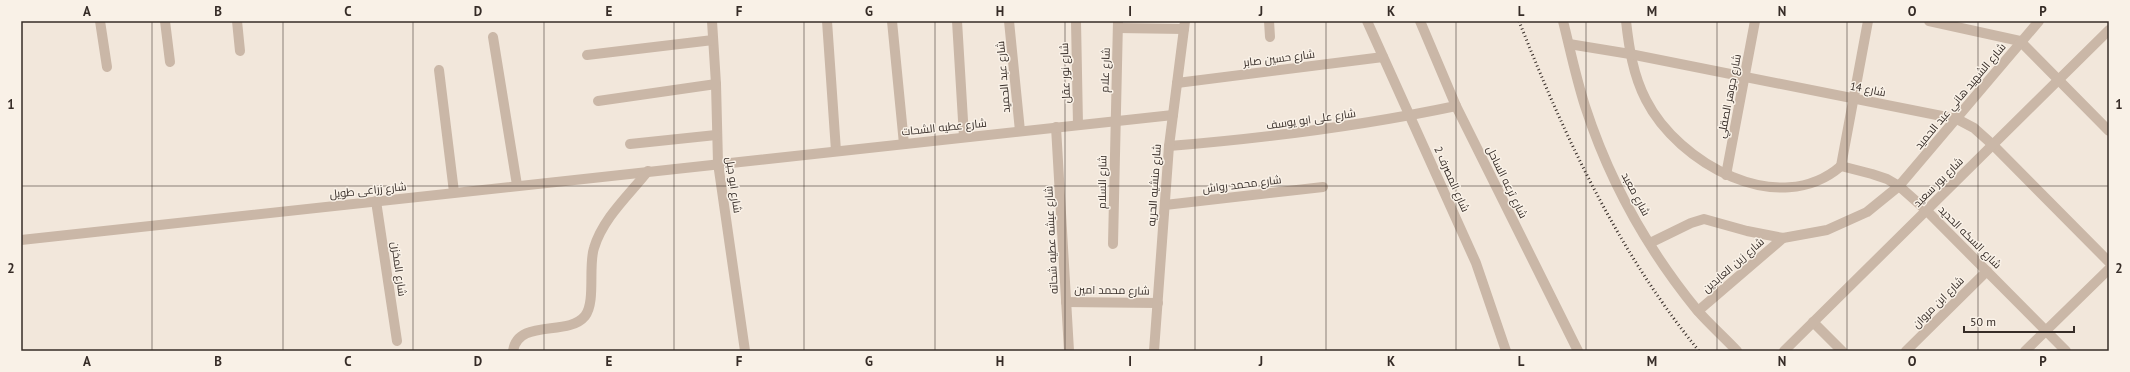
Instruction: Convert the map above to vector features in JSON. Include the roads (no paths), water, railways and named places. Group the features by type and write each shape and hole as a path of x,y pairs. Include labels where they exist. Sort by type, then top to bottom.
{"street":[{"path":"100,21 107,67"},
{"path":"165,21 170,62"},
{"path":"237,21 240,51"},
{"name":"شارع ابو جبل","path":"712,21 716,84 716,135 718,163 745,351"},
{"path":"827,21 836,151"},
{"path":"892,21 904,144"},
{"path":"956,21 964,137"},
{"name":"شارع عبد الحميد","path":"1009,21 1020,131"},
{"name":"شارع نور عقل","path":"1076,21 1078,125"},
{"path":"1269,21 1270,37"},
{"name":"شارع المصرف 2","path":"1367,21 1411,115 1476,263 1506,351"},
{"name":"شارع ترعه الساحل","path":"1420,21 1456,106 1578,351"},
{"name":"شارع معبد","path":"1563,21 1584,106 1620,190 1650,243 1681,289 1698,311 1738,351"},
{"path":"1626,21 1630,54 1636,78 1643,95 1659,121 1689,152 1726,175 1758,184 1791,187 1805,186 1818,181 1831,175 1841,166 1868,21"},
{"name":"شارع جوهر الصقلي","path":"1726,175 1755,21"},
{"path":"1929,21 2020,41 2109,131"},
{"name":"شارع الشهيد هاني عبد الحميد","path":"1900,186 2020,41 2039,21"},
{"path":"1118,24 1184,25"},
{"name":"شارع علام","path":"1115,120 1118,24"},
{"name":"شارع منشيه الحريه","path":"1154,351 1169,146 1184,25"},
{"name":"شارع بور سعيد","path":"1784,351 2109,30"},
{"path":"493,37 517,185"},
{"path":"588,55 713,40"},
{"name":"شارع 14","path":"1568,44 1630,54 1957,119 1974,128 1993,145 2109,262"},
{"name":"شارع حسين صابر","path":"1177,83 1383,57"},
{"path":"439,70 454,192"},
{"path":"598,101 716,84"},
{"name":"شارع على ابو يوسف","path":"1169,146 1250,139 1331,129 1456,106"},
{"name":"شارع عطيه الشحات","path":"718,163 1173,115"},
{"name":"شارع السلام","path":"1113,244 1115,120"},
{"name":"شارع عيشه عطيه شحاته","path":"1056,127 1069,351"},
{"path":"630,144 716,135"},
{"name":"شارع زراعى طويل","path":"21,240 718,163"},
{"name":"شارع السكه الحديد","path":"1841,166 1887,179 1900,186 1926,210 2066,351"},
{"path":"513,351 517,340 532,331 569,325 578,322 585,316 589,307 591,261 598,236 604,225 648,171"},
{"name":"شارع زين العابدين","path":"1650,243 1691,223 1704,219 1747,231 1784,238 1827,230 1867,212 1900,186"},
{"name":"شارع محمد رواش","path":"1165,205 1323,187"},
{"name":"شارع المخزن","path":"376,201 397,341"},
{"name":"شارع زين العابدين","path":"1698,311 1784,238"},
{"path":"2025,351 2109,269"},
{"name":"شارع ابن مروان","path":"1906,351 1987,271"},
{"name":"شارع محمد امين","path":"1066,302 1158,303"},
{"path":"1813,322 1842,351"}],"railway":[{"path":"1519,21 1555,108 1596,193 1644,275 1670,313 1699,351"}]}
